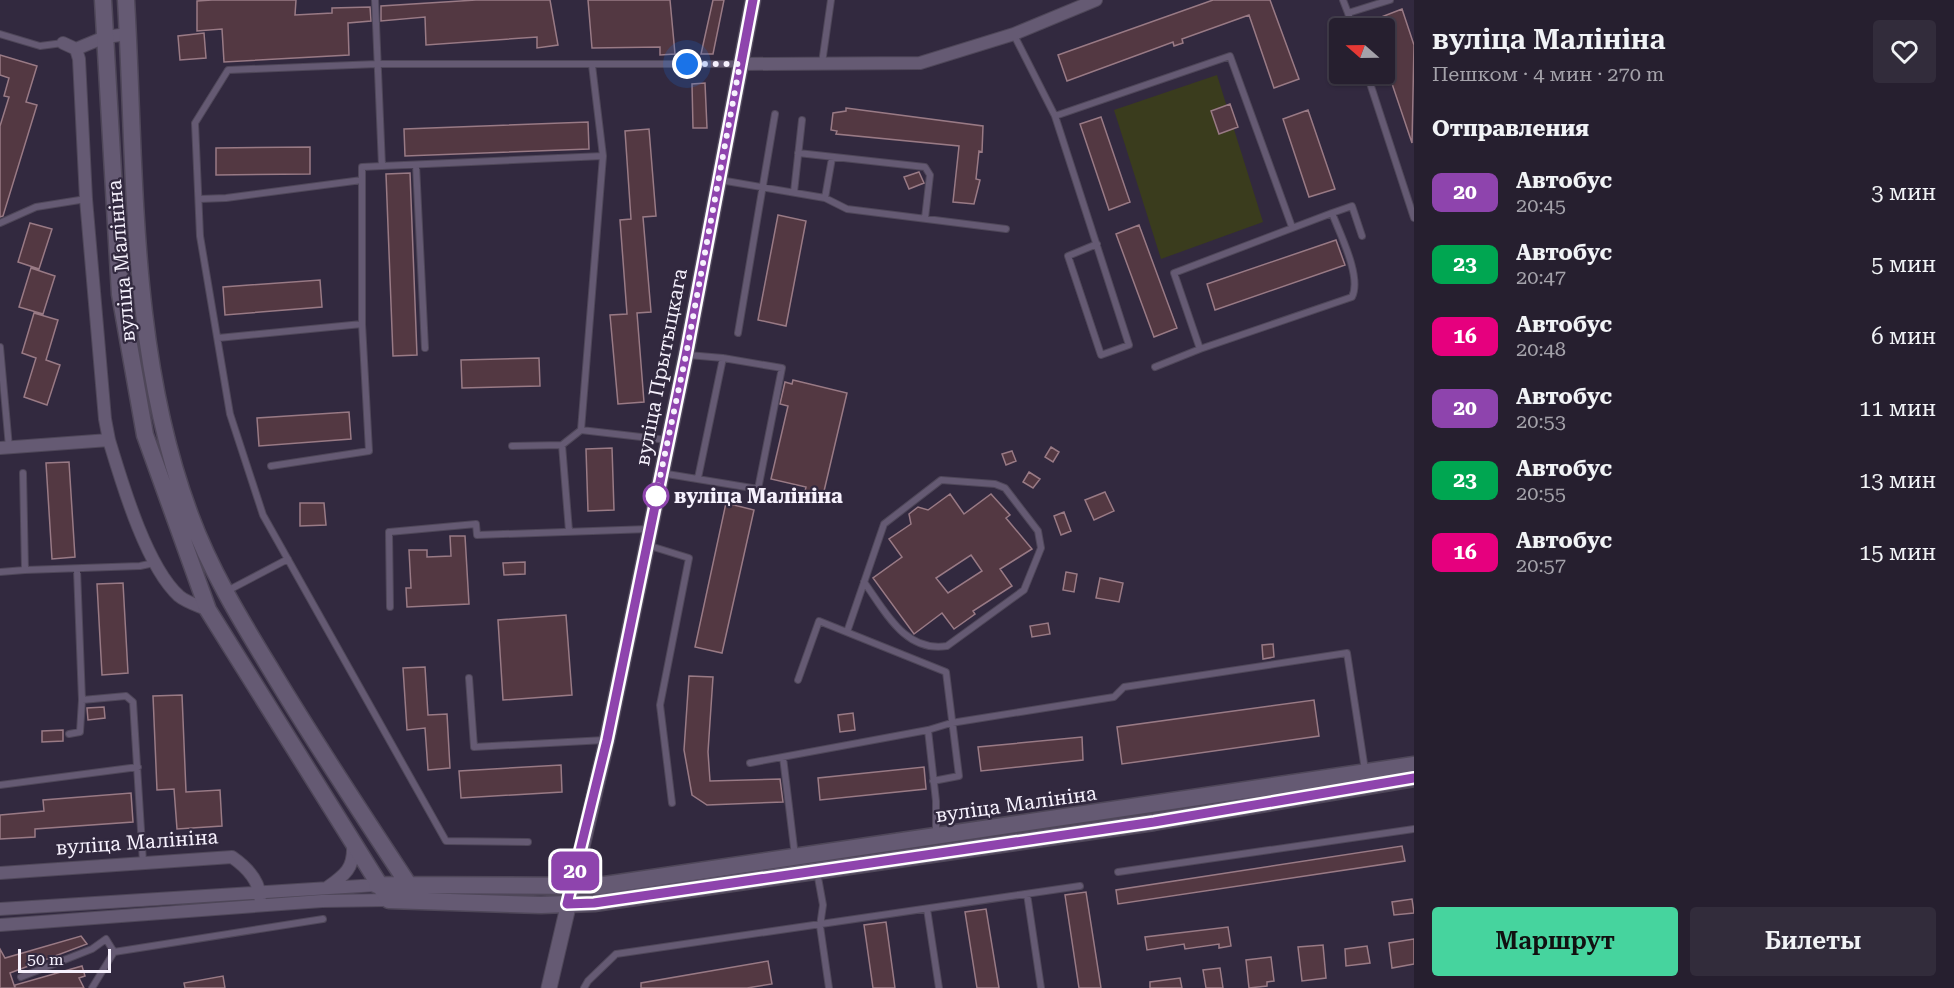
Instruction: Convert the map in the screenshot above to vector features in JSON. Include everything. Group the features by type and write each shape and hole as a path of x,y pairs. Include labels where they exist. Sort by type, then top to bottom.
{"main road":[{"name":"вуліца Малініна","path":"103,0 120,294 146,435 208,610 388,900 594,903 1154,822 1414,778"},
{"name":"вуліца Малініна","path":"126,0 142,308 158,399 190,516 224,593 334,774 419,901"},
{"name":"вуліца Малініна","path":"377,885 598,886 1414,765"}],"street":[{"name":"вуліца Прытыцкага","path":"549,988 607,740 686,355 753,0"},
{"path":"740,64 920,63 1014,34 1096,0"},
{"path":"63,43 76,49 105,37 128,34"},
{"name":"вуліца Малініна","path":"76,49 79,59 86,199 105,419 109,440 122,484 155,562 179,596 208,610"},
{"path":"5,447 109,440"},
{"path":"328,887 350,869 353,846"},
{"name":"вуліца Малініна","path":"0,873 232,857 244,865 260,891"},
{"path":"0,909 377,885"},
{"path":"260,891 261,906"},
{"path":"0,925 261,906 388,900"}],"lane":[{"path":"375,0 382,166"},
{"path":"822,63 831,0"},
{"path":"1343,0 1350,18"},
{"path":"1348,12 1390,0"},
{"path":"0,34 40,46 63,43"},
{"path":"1014,34 1055,116 1130,345 1101,355 1068,256 1096,244"},
{"path":"1055,116 1230,56 1292,227"},
{"path":"528,842 446,841 263,515 230,414 200,236 195,123 228,70 376,64 740,64"},
{"path":"581,430 603,156 592,65"},
{"path":"1370,84 1414,218"},
{"path":"738,333 775,114"},
{"path":"794,192 802,120"},
{"path":"798,153 924,167 930,175 925,218"},
{"path":"271,466 369,452 362,324 362,167 603,156"},
{"path":"825,198 832,158"},
{"path":"416,165 425,348"},
{"path":"199,199 226,198 362,180"},
{"path":"719,180 825,198 846,209 1006,229"},
{"path":"0,223 36,207 86,199"},
{"path":"1200,349 1174,273 1352,206 1362,236"},
{"path":"1155,367 1200,349 1352,297 1356,289 1354,274 1332,213"},
{"path":"218,338 362,324"},
{"path":"0,347 5,447"},
{"path":"661,473 758,489 763,467 782,368 723,358 686,355"},
{"path":"698,478 723,358"},
{"path":"512,446 562,445 581,430 667,440"},
{"path":"562,445 569,531"},
{"path":"23,473 25,570"},
{"path":"847,632 864,582 884,524 941,480 995,484 1005,488 1038,531 1041,548 1024,590 946,646 933,648 903,635 864,582"},
{"path":"390,607 389,532 476,524 477,535 569,531 648,537 689,558 660,705 672,803"},
{"path":"224,593 288,559"},
{"path":"0,572 140,566 155,562"},
{"path":"69,734 80,732 82,700 77,570"},
{"path":"798,680 819,621 946,672 959,776 933,781"},
{"path":"750,763 928,730 951,723 1114,697 1124,687 1347,653 1366,773"},
{"path":"469,678 474,747 607,740"},
{"path":"82,700 126,696 133,702 143,862"},
{"path":"928,730 936,837"},
{"path":"783,757 797,874"},
{"path":"0,784 138,767"},
{"path":"1118,872 1414,829"},
{"path":"817,872 823,904 820,926 829,988"},
{"path":"584,988 588,981 616,954 820,926 1080,886"},
{"path":"1027,894 1041,988"},
{"path":"927,909 939,988"},
{"path":"92,988 114,952 323,919"},
{"path":"21,977 92,949 106,939 114,952"}],"green space":[{"path":"1217,75 1263,222 1161,259 1114,110"}],"building":[{"path":"296,0 295,15 332,13 332,8 370,7 371,21 348,23 349,55 224,62 222,29 197,31 197,1"},
{"path":"476,0 550,0 558,45 537,48 537,37 426,45 425,17 381,21 381,6"},
{"path":"588,0 670,0 675,54 660,55 660,47 592,48"},
{"path":"713,0 724,0 713,54 701,54"},
{"path":"1213,0 1270,0 1299,79 1274,88 1249,15 1182,39 1183,43 1174,46 1173,42 1067,81 1058,55"},
{"path":"1402,9 1414,45 1412,143 1392,84 1395,84 1395,18 1379,18"},
{"path":"204,33 206,58 180,60 178,36"},
{"path":"0,55 37,66 26,102 37,105 3,216 0,217 0,126 9,97 4,96 9,78 0,75"},
{"path":"705,83 707,128 693,128 692,84"},
{"path":"1230,104 1238,127 1219,134 1211,111"},
{"path":"846,108 983,126 982,152 979,151 976,179 980,180 974,204 953,202 959,146 836,134 837,131 831,130 833,113 846,111"},
{"path":"1308,110 1335,189 1309,197 1283,119"},
{"path":"1101,117 1130,202 1109,210 1080,124"},
{"path":"588,122 589,149 405,156 404,129"},
{"path":"649,129 656,216 643,217 651,312 637,313 644,402 618,404 610,315 627,314 620,220 631,219 625,131"},
{"path":"310,147 310,174 216,175 216,148"},
{"path":"919,172 924,183 909,189 904,177"},
{"path":"410,173 417,355 393,356 386,174"},
{"path":"778,215 806,221 786,326 758,320"},
{"path":"30,223 52,229 39,269 18,262"},
{"path":"1139,225 1177,328 1154,337 1116,234"},
{"path":"1336,240 1345,265 1215,310 1207,284"},
{"path":"31,268 55,276 43,314 19,307"},
{"path":"320,280 322,307 225,315 223,287"},
{"path":"34,313 58,320 46,360 60,365 47,405 24,397 36,358 22,353"},
{"path":"539,358 540,386 462,388 461,360"},
{"path":"793,380 847,393 821,504 803,500 806,487 771,479 788,406 780,404 785,382 792,384"},
{"path":"349,412 351,439 259,446 257,418"},
{"path":"1051,447 1059,452 1053,462 1045,457"},
{"path":"612,448 614,510 588,511 586,449"},
{"path":"1012,451 1016,461 1006,465 1002,454"},
{"path":"69,462 75,557 52,559 46,463"},
{"path":"1029,472 1040,479 1033,488 1023,482"},
{"path":"1105,492 1114,511 1094,520 1085,500"},
{"path":"950,494 964,514 991,494 1010,515 1006,518 1032,549 1000,569 1012,586 973,611 975,614 954,629 942,613 914,634 873,578 902,557 889,539 911,524 909,514 918,507 928,510","holes":["971,555 982,571 948,593 936,578"]},
{"path":"300,503 324,503 326,525 300,526"},
{"path":"726,503 754,510 722,653 695,647"},
{"path":"1064,512 1071,531 1061,535 1054,516"},
{"path":"450,536 465,536 469,604 407,607 406,588 411,588 409,550 427,550 427,557 451,556"},
{"path":"525,562 525,574 504,575 503,563"},
{"path":"1066,572 1077,574 1074,592 1063,590"},
{"path":"1100,578 1123,583 1119,602 1096,598"},
{"path":"123,583 128,673 102,675 97,584"},
{"path":"566,615 572,695 503,700 498,620"},
{"path":"1048,623 1050,634 1032,637 1030,626"},
{"path":"1273,644 1274,657 1263,659 1262,645"},
{"path":"425,667 428,715 447,714 450,768 428,770 425,728 407,730 403,668"},
{"path":"689,676 713,677 708,752 710,781 780,779 783,802 707,805 692,795 684,750"},
{"path":"182,695 186,792 220,790 222,826 177,829 174,789 157,790 153,696"},
{"path":"1314,700 1319,736 1122,764 1117,727"},
{"path":"104,707 105,718 88,720 87,708"},
{"path":"853,713 855,730 840,732 838,715"},
{"path":"63,730 63,741 42,742 42,731"},
{"path":"1082,737 1083,760 981,771 978,747"},
{"path":"561,765 562,792 461,798 459,771"},
{"path":"924,767 926,789 820,800 818,778"},
{"path":"131,793 133,822 35,829 35,837 0,839 0,815 44,811 43,800"},
{"path":"1402,846 1405,861 1118,904 1116,890"},
{"path":"1086,892 1101,988 1079,988 1065,895"},
{"path":"1412,899 1414,913 1394,915 1392,902"},
{"path":"986,909 999,988 977,988 965,912"},
{"path":"886,922 895,988 873,988 864,925"},
{"path":"1228,927 1231,946 1219,948 1219,944 1185,949 1184,944 1147,950 1145,937"},
{"path":"81,936 87,944 10,973 15,988 0,988 0,949 5,958"},
{"path":"1414,939 1414,964 1392,968 1389,943"},
{"path":"1323,945 1326,978 1302,981 1298,947"},
{"path":"1367,946 1370,963 1346,966 1345,949"},
{"path":"1271,957 1274,981 1267,982 1267,986 1249,988 1246,960"},
{"path":"768,961 772,984 747,988 641,988 641,983"},
{"path":"82,966 85,976 79,978 84,988 15,988 15,985"},
{"path":"1220,968 1223,988 1206,988 1203,970"},
{"path":"223,976 225,988 185,988 184,983"},
{"path":"1180,978 1182,988 1150,988 1150,982"}],"bus line":[{"name":"20","path":"753,0 686,355 607,740 567,904 594,903 1087,832 1414,778"}],"place":[{"name":"вуліца Малініна","path":"656,496"}],"route":[{"path":"656,496 686,355 740,64 687,64"}]}
